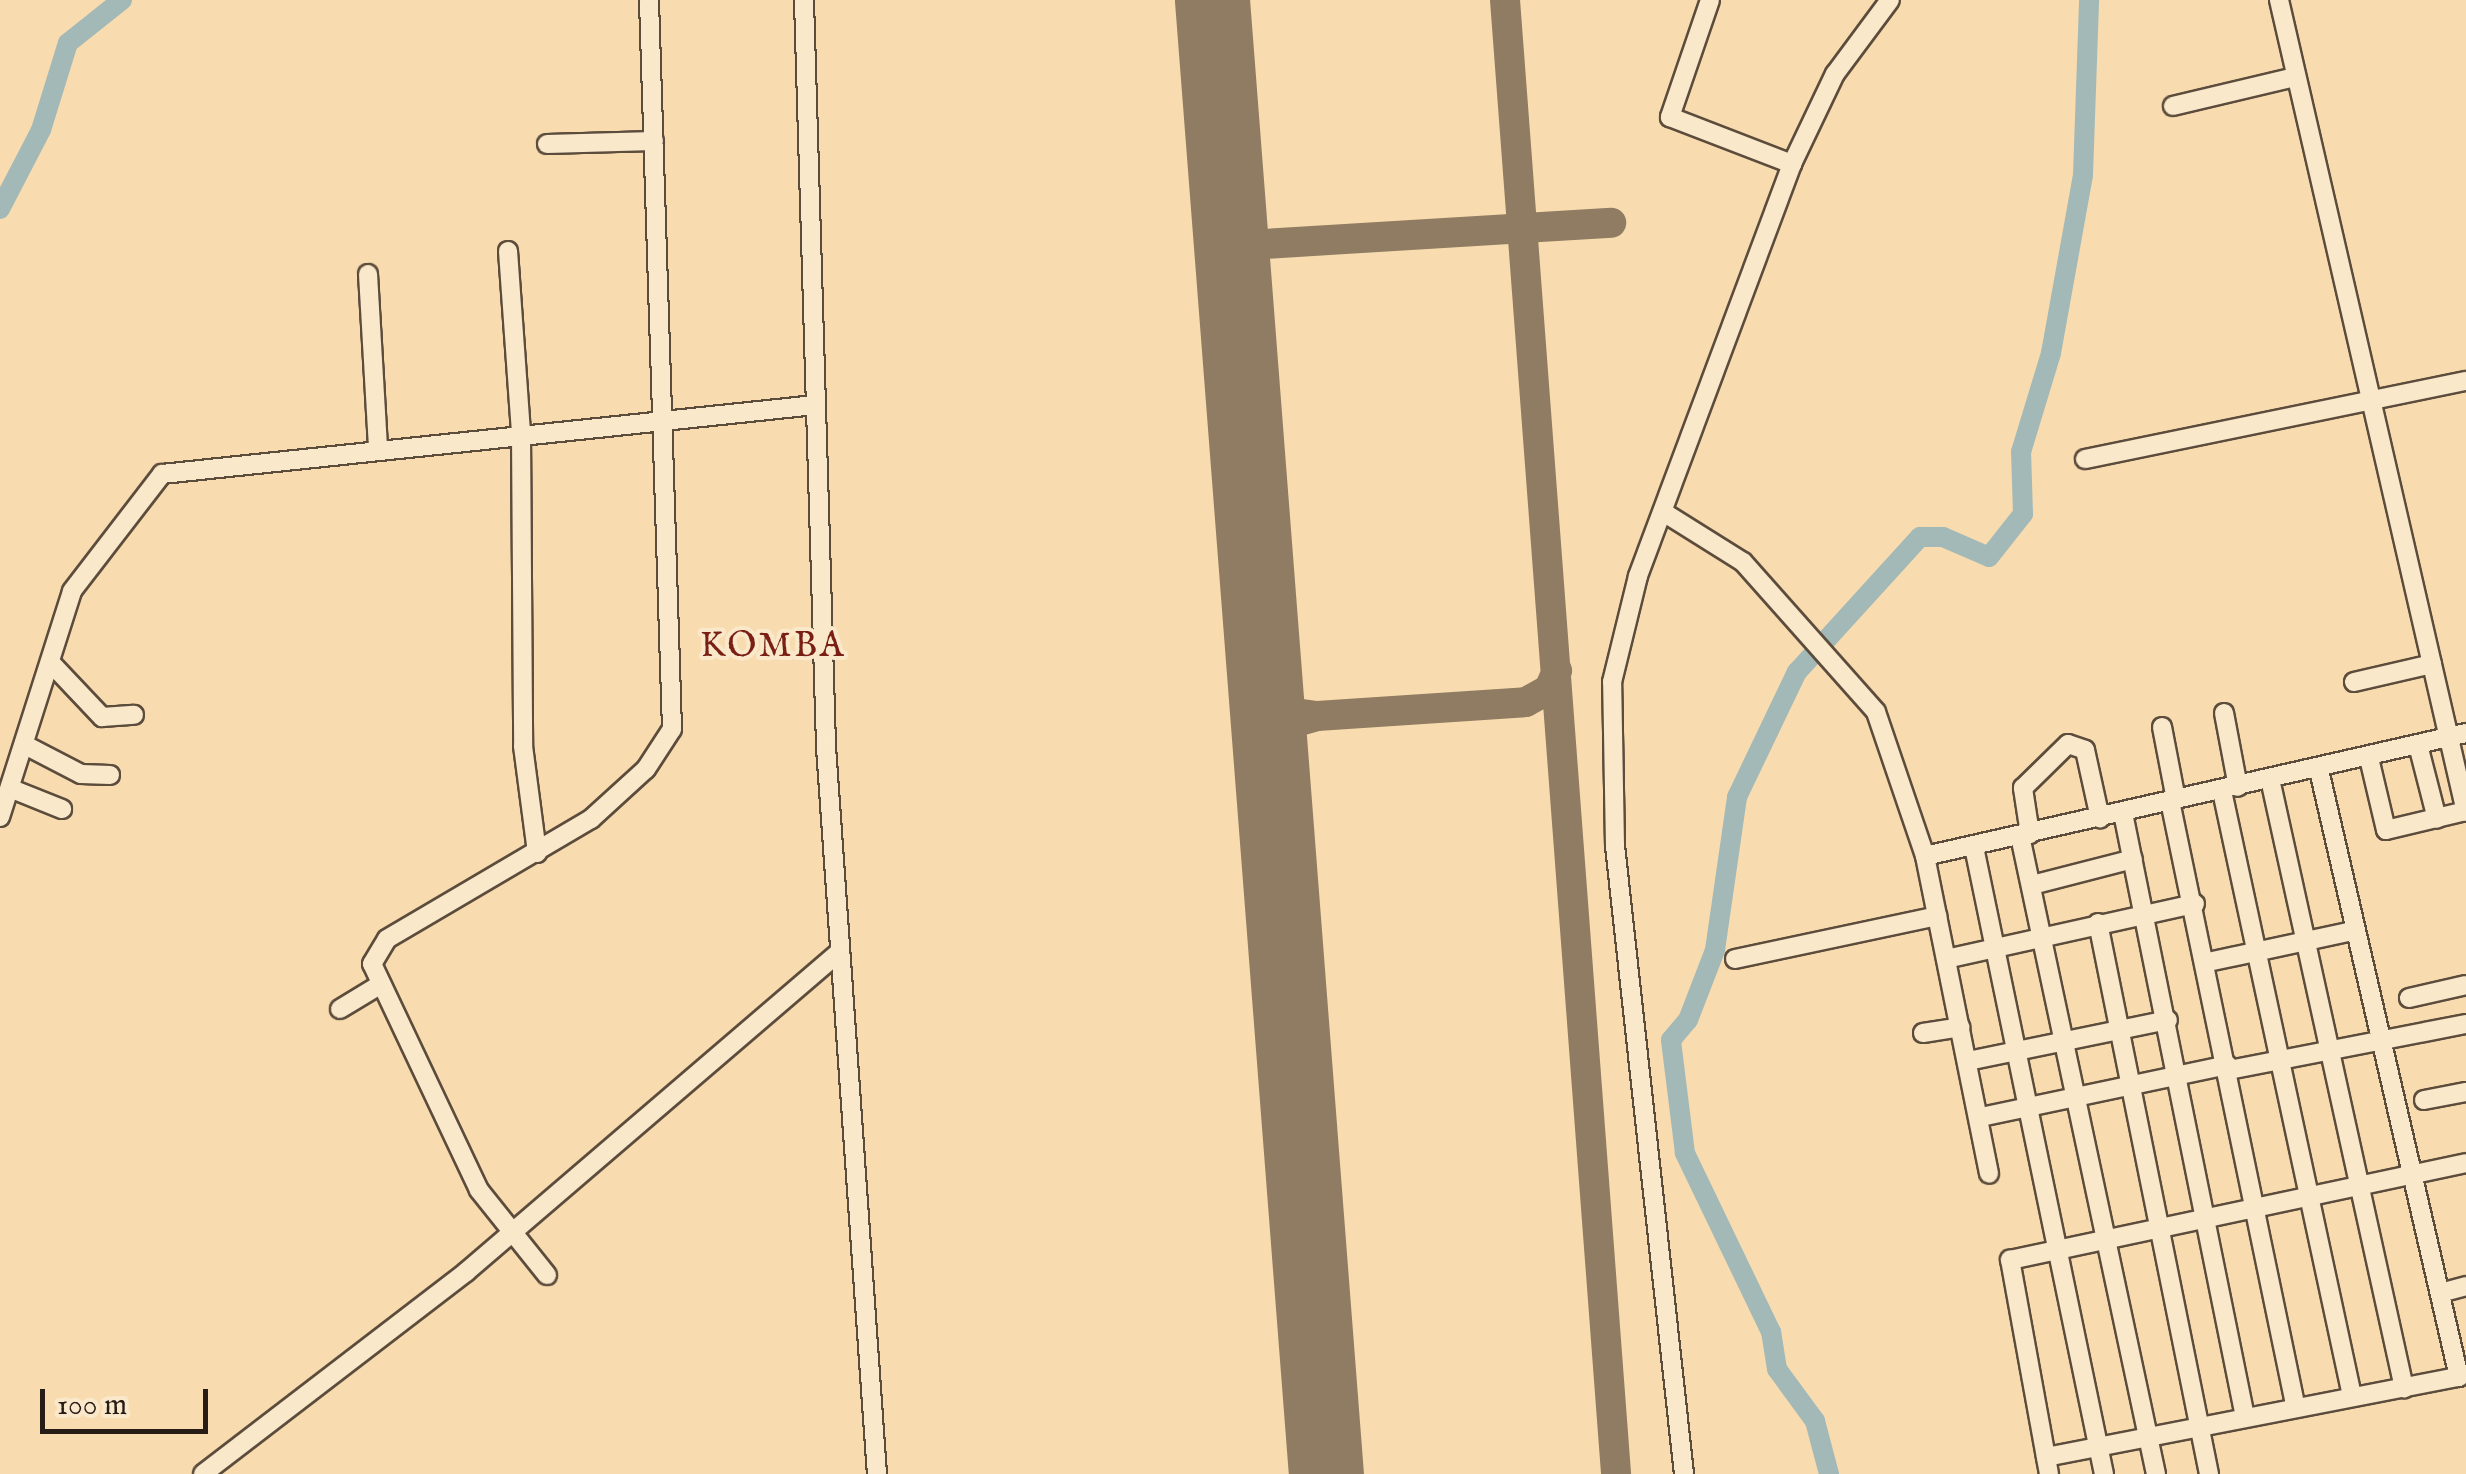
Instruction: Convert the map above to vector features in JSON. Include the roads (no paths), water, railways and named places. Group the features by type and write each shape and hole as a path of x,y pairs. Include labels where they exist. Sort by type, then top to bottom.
{"street":[{"path":"547,1275 479,1190 378,986 378,946 537,853 646,768 672,729 649,0"},
{"path":"804,0 814,405 838,952 877,1474"},
{"path":"1710,0 1670,117 1792,164"},
{"path":"1684,1474 1608,736 1628,612 1792,164 1835,74 1890,0"},
{"path":"2279,0 2432,664 2457,735 2466,811 2386,830 2369,758"},
{"path":"2172,106 2295,77"},
{"path":"546,144 654,141"},
{"path":"508,251 521,434 523,746 537,853"},
{"path":"368,274 378,449"},
{"path":"2086,460 2466,381"},
{"path":"0,817 72,591 162,474 814,405"},
{"path":"1663,512 1710,536 1876,712 1925,856 1981,1117 1989,1174"},
{"path":"50,662 102,717 134,715"},
{"path":"2354,682 2432,664"},
{"path":"2224,713 2230,788 2257,952 2313,1198 2352,1396"},
{"path":"2162,727 2173,801 2296,1404"},
{"path":"1925,856 2319,770 2457,735"},
{"path":"2100,818 2085,750 2068,744 2023,788 2032,885 2156,1474"},
{"path":"2418,745 2437,819"},
{"path":"25,746 82,774 110,775"},
{"path":"2319,770 2379,1042 2458,1377 2466,1395"},
{"path":"2270,779 2404,1388"},
{"path":"12,789 62,809"},
{"path":"2122,813 2168,1020 2204,1220 2246,1417"},
{"path":"1974,847 2020,1052 2055,1249 2104,1474"},
{"path":"2032,885 2133,859"},
{"path":"1946,959 2196,904"},
{"path":"1735,959 1937,916"},
{"path":"2098,923 2128,1087 2210,1474"},
{"path":"2208,962 2353,931"},
{"path":"202,1474 513,1230 838,952"},
{"path":"2409,998 2466,985"},
{"path":"340,1008 378,986"},
{"path":"1968,1061 2168,1020"},
{"path":"1981,1117 2466,1024"},
{"path":"1923,1033 1961,1027"},
{"path":"2424,1100 2466,1092"},
{"path":"2458,1377 2296,1404 2099,1446 2047,1466 2008,1263 2055,1249 2466,1163"},
{"path":"2440,1293 2466,1286"}],"waterway":[{"path":"0,209 41,130 68,43 122,0"},
{"path":"1829,1474 1815,1421 1777,1369 1771,1332 1685,1153 1671,1040 1688,1020 1715,950 1737,797 1797,672 1920,537 1943,537 1989,557 2023,514 2021,452 2051,353 2083,175 2089,0"}],"district":[{"name":"KOMBA","path":"773,647"}]}
